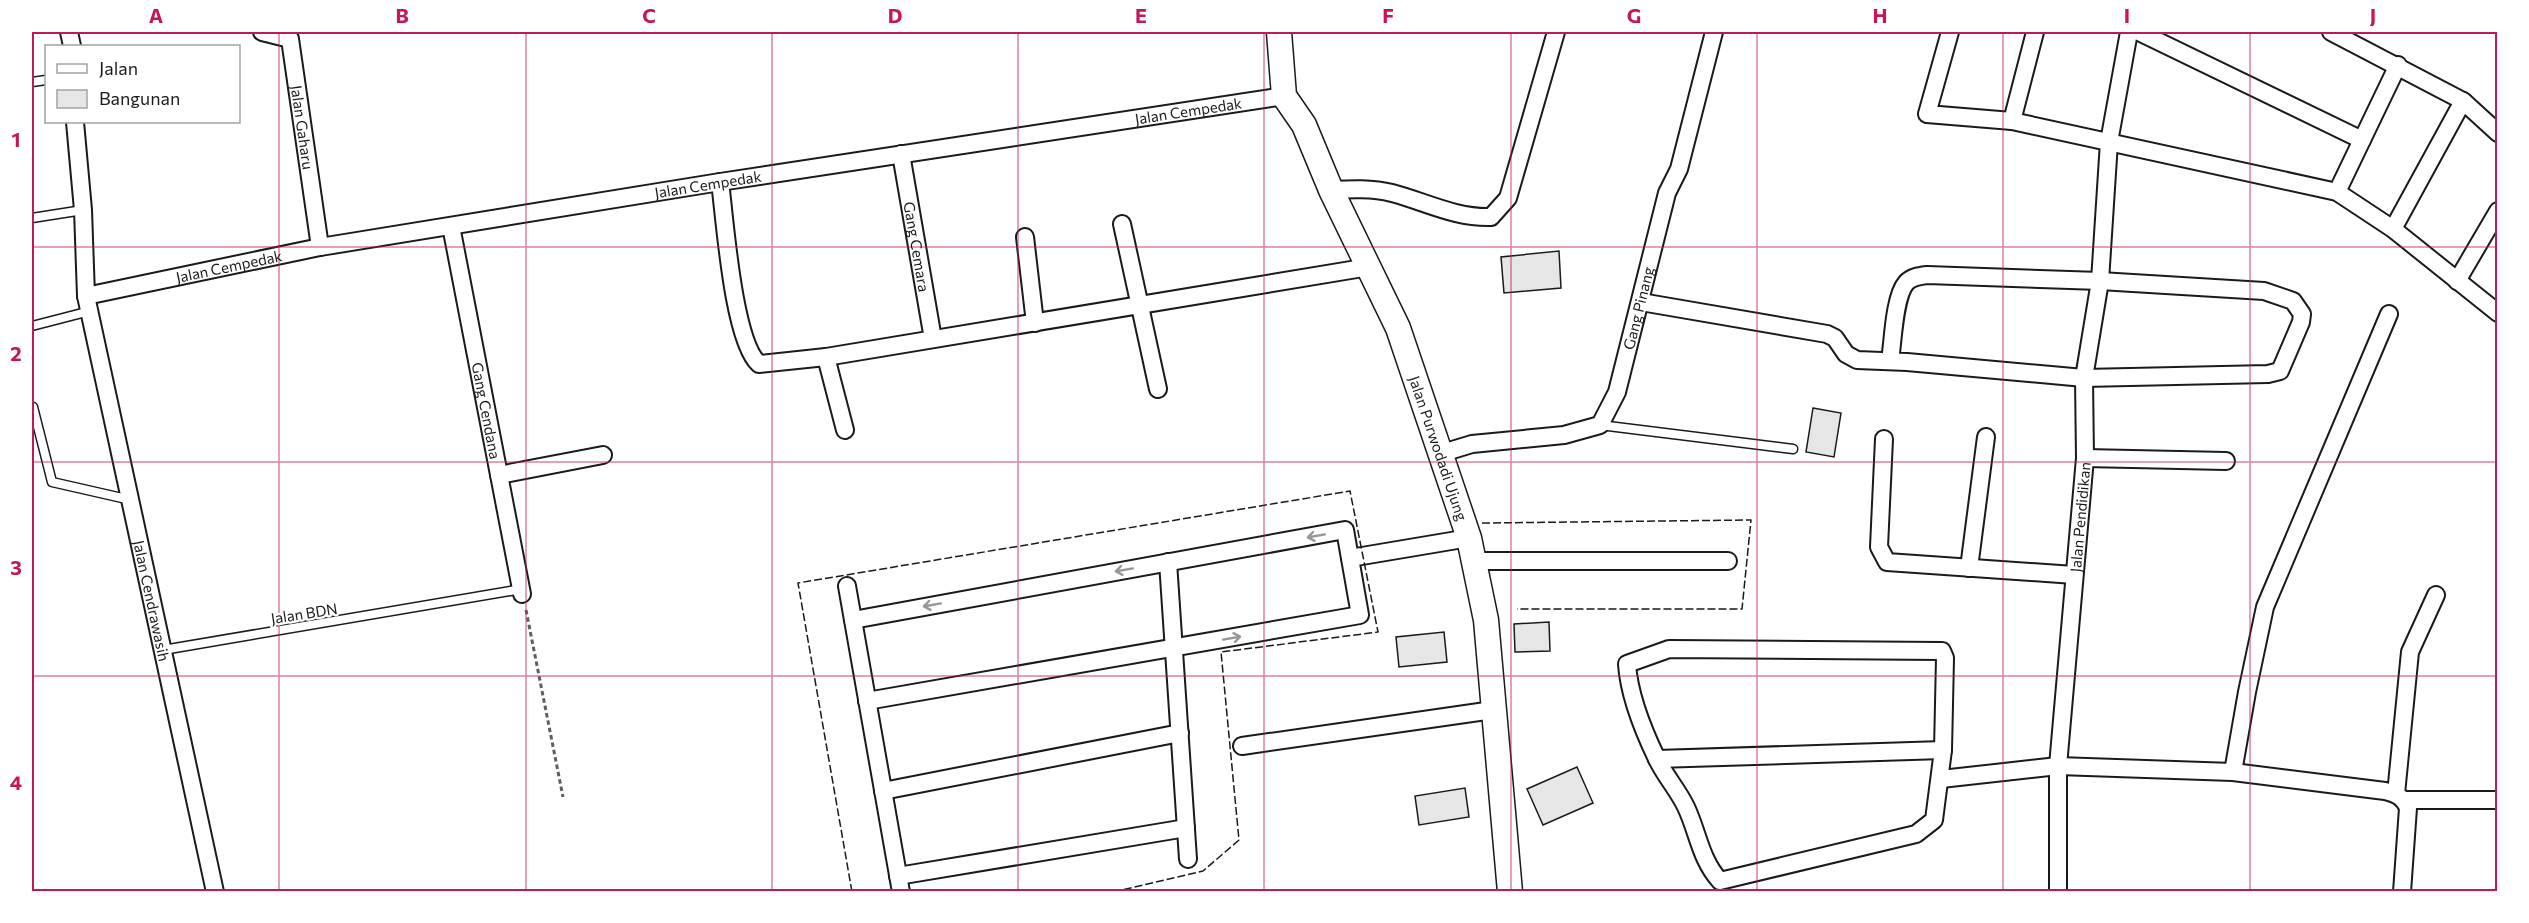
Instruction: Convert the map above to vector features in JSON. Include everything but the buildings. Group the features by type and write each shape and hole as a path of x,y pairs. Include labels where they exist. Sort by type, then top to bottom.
{"street":[{"name":"Jalan Gaharu","path":"262,32 290,39 320,247"},
{"path":"1279,32 1284,96"},
{"path":"1331,190 1362,189 1390,193 1469,218 1491,217 1508,198 1556,32"},
{"name":"Gang Pinang","path":"1600,425 1617,392 1667,193 1678,169 1714,32"},
{"path":"1950,32 1927,114 2012,121 2337,192 2393,229 2498,313"},
{"path":"2012,121 2035,32"},
{"name":"Jalan Pendidikan","path":"2058,891 2058,766 2085,458 2084,378 2100,281 2109,142 2129,32"},
{"path":"2139,32 2362,140"},
{"path":"2331,32 2463,101 2498,133"},
{"path":"2337,192 2398,65"},
{"name":"Jalan Cempedak","path":"88,303 133,286 320,247 720,182 1284,96"},
{"name":"Jalan Purwodadi Ujung","path":"1284,96 1304,125 1331,190 1398,328 1471,549 1486,620 1510,891"},
{"path":"2393,229 2463,101"},
{"name":"Jalan Cendrawasih","path":"75,123 88,303 215,891"},
{"name":"Gang Cemara","path":"901,154 933,339"},
{"path":"720,182 737,309 752,358 759,364 826,357 1369,267"},
{"path":"2457,281 2498,211"},
{"path":"1122,224 1158,389"},
{"name":"Gang Cendana","path":"451,226 522,592"},
{"path":"1025,237 1035,323"},
{"path":"1641,302 1827,334 1835,338 1846,354 1857,360 2084,378 2268,374 2280,371 2301,322 2302,314 2293,301 2264,291 2100,281 1927,275 1913,278 1905,284 1897,306 1890,361"},
{"path":"2234,772 2247,692 2265,608 2389,314"},
{"path":"826,357 845,430"},
{"path":"1439,454 1472,444 1564,435 1600,425"},
{"path":"1969,568 1986,437"},
{"path":"1884,439 1879,547 1882,557 1887,562 2074,575"},
{"path":"499,475 603,455"},
{"path":"2085,458 2226,461"},
{"path":"852,620 1345,530 1360,615 867,701"},
{"path":"1350,558 1471,549 1728,561"},
{"path":"1168,562 1188,860"},
{"path":"847,586 899,884 1186,828"},
{"path":"2402,891 2408,808 2400,797 2410,652 2436,595"},
{"path":"1669,649 1942,651 1945,658 1943,750 1934,820 1916,834 1720,881 1713,874 1700,849 1686,807 1657,759 1628,684 1627,664 1669,649"},
{"path":"1242,746 1494,710"},
{"path":"883,790 1180,733"},
{"path":"1657,759 1943,750"},
{"path":"1941,779 2058,766 2234,772 2400,797 2498,800"}],"lane":[{"path":"32,218 83,210"},
{"path":"32,326 88,303"},
{"path":"33,407 52,482 132,500"},
{"path":"1600,425 1793,449"},
{"name":"Jalan BDN","path":"163,650 522,592"}],"path":[{"path":"522,592 563,797"}],"fence":[{"path":"852,892 798,583 1350,491 1378,632 1221,652 1239,840 1203,871 1113,892"},
{"path":"1482,523 1751,520 1742,609 1517,609"}]}
